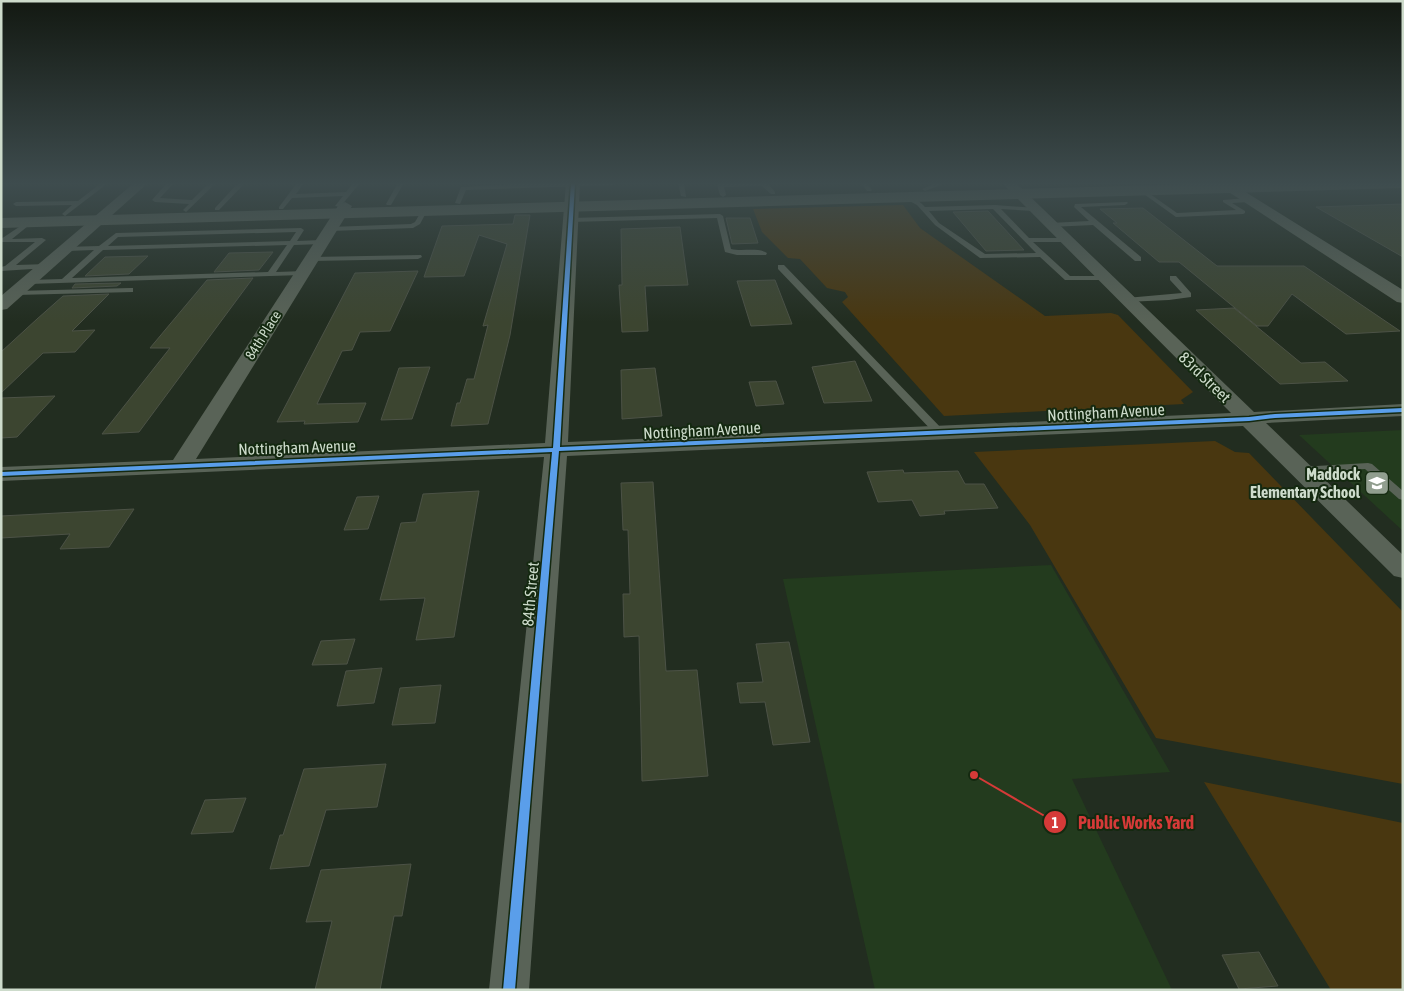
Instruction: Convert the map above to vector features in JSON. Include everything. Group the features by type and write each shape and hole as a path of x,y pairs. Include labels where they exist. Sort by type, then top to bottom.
{"street":[{"path":"1,305 90,229"},
{"name":"84th Place","path":"181,465 329,229"},
{"name":"84th Street","path":"509,990 556,451 570,229"},
{"name":"83rd Street","path":"1055,229 1403,570"},
{"path":"1294,229 1403,298"},
{"name":"Nottingham Avenue","path":"1,474 181,465 556,451 1249,419 1403,410"}],"lane":[{"path":"3,241 20,229"},
{"path":"67,249 293,243 326,235 382,229"},
{"path":"724,229 728,250 737,253 763,253"},
{"path":"945,229 983,256 1042,255"},
{"path":"1017,229 1068,278 1104,278"},
{"path":"1102,229 1138,259"},
{"path":"65,280 116,235 301,230 270,274"},
{"path":"3,241 42,240 5,268"},
{"path":"1028,240 1066,240"},
{"path":"29,282 270,274 306,266 418,256"},
{"path":"5,268 48,266"},
{"path":"781,267 940,433"},
{"path":"1126,300 1188,295 1173,278"},
{"path":"16,293 130,290"},
{"path":"1299,470 1368,466 1403,497"}],"shaded area":[{"path":"761,229 922,229 1045,316 1111,313 1118,315 1193,392 1181,400 1184,404 944,416 842,302 848,297 845,292 827,288 800,259 788,258"},
{"name":"Maddock Elementary School","path":"1403,430 1403,531 1299,435"},
{"path":"1215,441 1235,452 1249,453 1403,612 1403,784 1156,738 1030,525 974,452"},
{"path":"1051,565 1170,772 1072,779 1172,990 875,990 783,579"},
{"path":"1204,782 1403,823 1403,990 1331,990"}],"building":[{"path":"441,229 528,229 510,335 488,424 451,426 457,403 460,403 467,379 474,379 488,325 483,326 507,244 479,235 464,276 424,277"},
{"path":"621,229 680,229 688,285 645,286 648,331 622,332 619,285 622,285"},
{"path":"729,229 754,229 758,243 732,244"},
{"path":"968,229 1005,229 1024,250 986,251"},
{"path":"1120,229 1170,229 1217,266 1304,266 1400,331 1346,334 1292,294 1268,326 1257,326 1179,262 1159,262"},
{"path":"1355,229 1403,229 1403,257"},
{"path":"273,252 259,270 214,272 229,253"},
{"path":"148,256 129,274 85,276 105,257"},
{"path":"418,271 390,331 360,332 352,350 342,351 317,404 366,403 358,422 304,424 305,421 277,422 355,273"},
{"path":"253,278 139,432 102,434 170,348 150,348 207,280"},
{"path":"775,280 792,324 751,326 737,281"},
{"path":"121,283 117,286 72,288 75,284"},
{"path":"109,294 72,331 95,330 75,352 43,353 1,393 1,352 37,319 63,296"},
{"path":"1234,308 1301,363 1325,362 1348,381 1280,384 1196,310"},
{"path":"855,361 872,401 824,403 812,367"},
{"path":"430,367 412,419 381,420 399,368"},
{"path":"655,368 662,416 622,419 621,370"},
{"path":"776,381 784,404 756,406 749,382"},
{"path":"55,396 17,437 1,438 1,398"},
{"path":"903,470 904,473 958,471 965,484 984,484 998,508 944,511 945,514 920,516 912,500 878,502 867,472"},
{"path":"653,482 666,671 697,670 708,776 642,781 639,636 624,637 623,594 630,594 628,530 623,530 621,483"},
{"path":"479,491 454,637 416,640 425,598 380,600 401,523 416,522 423,494"},
{"path":"379,496 368,529 344,530 357,497"},
{"path":"134,509 109,547 60,549 70,534 1,538 1,516"},
{"path":"355,639 347,664 312,665 321,641"},
{"path":"789,642 810,742 773,745 765,702 740,703 737,683 763,682 756,644"},
{"path":"382,668 374,703 337,706 346,671"},
{"path":"441,685 435,723 392,725 400,688"},
{"path":"386,764 377,807 326,810 309,866 270,869 304,769"},
{"path":"246,798 233,832 191,834 205,800"},
{"path":"411,864 402,916 394,916 380,990 315,990 332,921 306,922 321,870"},
{"path":"1259,952 1278,986 1239,989 1222,955"}],"cycle path":[{"path":"509,990 556,451 570,229"},
{"path":"1,474 1249,419 1403,410"}],"place":[{"name":"Maddock Elementary School","path":"1377,483"},
{"name":"Public Works Yard","path":"974,775"}]}
